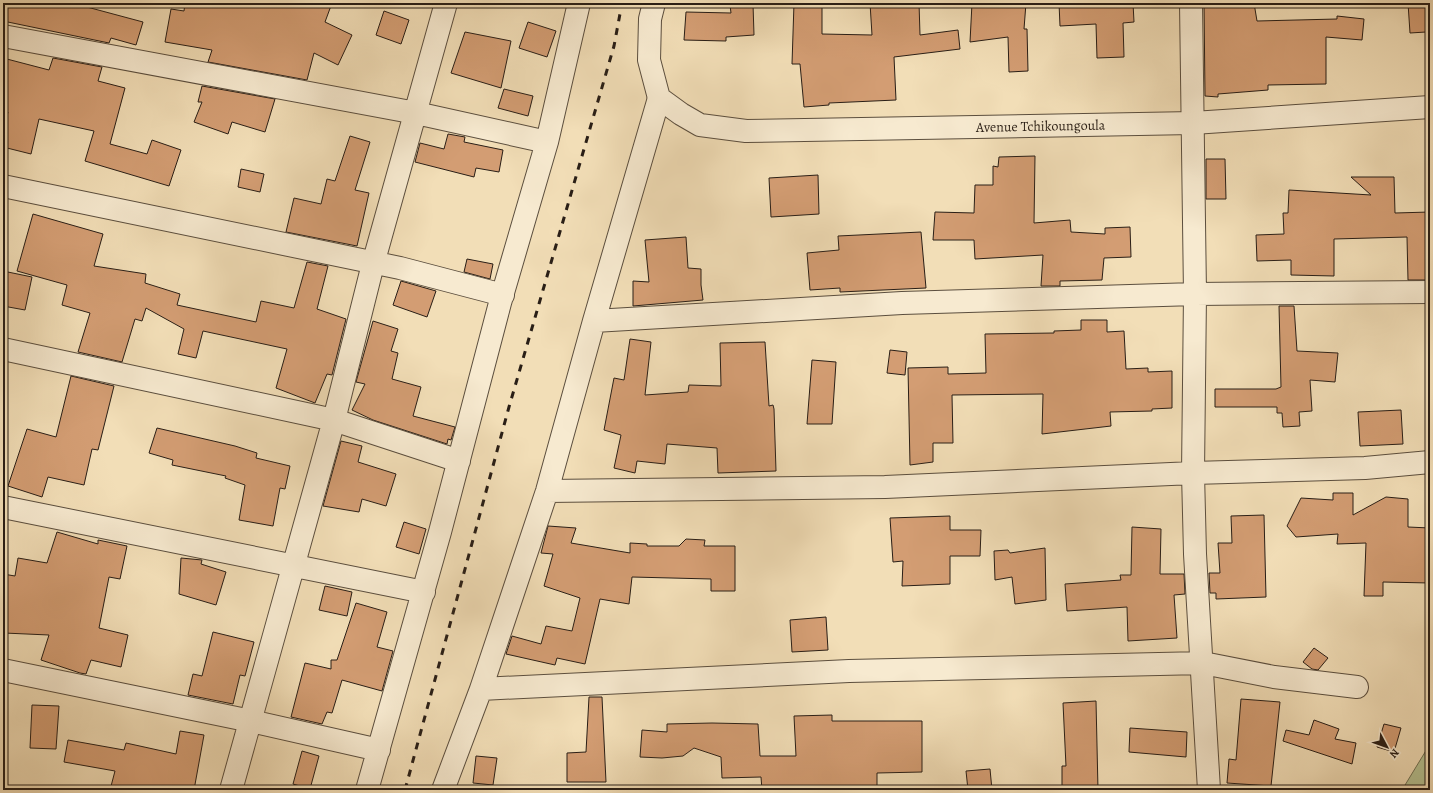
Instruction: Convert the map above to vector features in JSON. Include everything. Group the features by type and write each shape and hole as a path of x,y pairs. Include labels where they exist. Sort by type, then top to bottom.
{"street":[{"path":"231,790 334,420 372,264 446,3"},
{"path":"367,790 424,592 503,295 547,142 579,3"},
{"path":"443,790 481,690 547,491 594,321 659,98 649,60 650,20 654,3"},
{"path":"1191,3 1196,294 1193,473 1195,554 1210,790"},
{"path":"3,36 416,113 547,142"},
{"name":"Avenue Tchikoungoula","path":"659,98 681,114 700,125 746,131 1192,123 1430,107"},
{"path":"3,186 372,264 400,268 503,295"},
{"path":"594,321 902,303 1196,294 1430,292"},
{"path":"3,349 334,420 459,461"},
{"path":"547,491 885,487 1193,473 1365,468 1430,462"},
{"path":"3,507 424,592"},
{"path":"481,690 849,671 1203,663 1274,677 1357,687"},
{"path":"3,670 251,721 379,750"}],"green space":[{"path":"1430,744 1430,790 1402,790"}],"building":[{"path":"3,3 89,3 87,7 143,22 136,45 111,38 109,43 3,21"},
{"path":"185,3 332,3 325,22 352,35 338,65 314,53 307,80 208,62 212,50 165,42 171,9 184,11"},
{"path":"794,3 822,3 822,34 872,35 870,3 919,3 920,35 958,30 960,49 894,57 896,100 829,103 829,105 804,107 800,64 792,64"},
{"path":"972,3 1026,3 1024,29 1027,29 1028,71 1009,72 1008,37 970,42"},
{"path":"1059,3 1133,3 1134,22 1123,23 1124,57 1097,58 1096,24 1060,26"},
{"path":"1204,3 1254,3 1257,21 1337,19 1337,16 1364,19 1362,40 1326,37 1326,84 1268,85 1268,90 1218,94 1218,97 1205,96"},
{"path":"1408,3 1427,3 1426,32 1410,33"},
{"path":"753,4 754,35 726,37 726,41 684,40 686,12 731,13 730,5"},
{"path":"384,11 409,20 401,44 376,35"},
{"path":"528,22 556,31 547,57 519,48"},
{"path":"465,32 511,41 501,88 451,73"},
{"path":"3,58 49,70 53,58 102,67 98,81 125,88 110,144 147,154 152,140 181,150 169,186 85,161 94,131 39,119 31,154 3,147 3,131 8,112 3,111"},
{"path":"202,86 275,99 265,132 232,122 228,134 194,122 202,102 198,102"},
{"path":"504,89 533,96 528,116 498,108"},
{"path":"448,134 465,137 464,142 503,150 499,172 476,168 474,177 415,162 420,143 444,149"},
{"path":"350,136 370,142 355,190 369,193 357,246 286,232 294,198 321,204 327,179 335,181"},
{"path":"1035,156 1034,223 1070,220 1071,232 1105,234 1105,228 1130,227 1131,257 1104,258 1102,280 1060,281 1060,286 1041,286 1043,255 975,259 974,240 933,240 935,212 974,213 975,185 993,185 993,166 998,167 999,157"},
{"path":"1206,159 1225,159 1226,199 1206,199"},
{"path":"241,169 264,174 260,192 238,187"},
{"path":"818,175 819,214 771,217 769,178"},
{"path":"1351,177 1394,177 1395,213 1430,212 1430,259 1426,260 1426,280 1408,280 1407,237 1334,239 1334,276 1291,275 1291,260 1257,261 1256,235 1284,234 1283,213 1288,213 1289,190 1371,195"},
{"path":"33,214 103,234 94,266 146,274 145,283 180,294 177,305 256,322 261,301 294,308 307,262 328,266 317,309 346,319 332,375 327,374 315,403 276,388 287,349 203,331 196,358 178,354 184,329 146,308 142,321 135,319 122,362 78,352 90,313 62,305 67,285 17,271"},
{"path":"921,232 926,288 840,292 840,288 810,290 807,253 839,250 838,236"},
{"path":"686,237 688,268 701,269 703,300 633,306 633,281 649,282 645,240"},
{"path":"467,259 493,264 490,279 464,272"},
{"path":"3,271 32,277 25,310 3,306"},
{"path":"401,281 436,291 427,317 393,305"},
{"path":"1279,306 1294,306 1297,351 1338,353 1335,382 1310,380 1312,411 1299,412 1300,426 1283,427 1282,413 1277,413 1277,407 1215,407 1215,389 1276,389 1281,387"},
{"path":"1081,320 1107,320 1107,332 1124,331 1126,369 1148,368 1148,372 1172,371 1172,408 1152,409 1152,411 1110,412 1111,426 1042,434 1043,394 952,395 953,443 933,443 933,462 910,465 908,368 948,367 948,374 986,373 985,334 1054,333 1054,331 1081,330"},
{"path":"373,321 398,329 391,351 398,353 392,379 421,387 413,416 455,427 451,440 448,439 447,444 373,420 352,410 365,384 356,382"},
{"path":"630,339 651,342 645,395 688,392 689,385 721,386 720,343 765,342 769,406 773,405 774,409 776,471 718,473 717,448 667,444 665,464 637,461 635,473 614,468 621,435 604,430 614,378 624,380"},
{"path":"890,350 907,352 905,375 887,373"},
{"path":"812,360 836,362 832,424 807,424"},
{"path":"71,376 114,386 98,450 92,449 84,485 48,477 42,497 8,486 27,429 56,437"},
{"path":"1401,410 1403,444 1360,446 1358,412"},
{"path":"157,428 235,446 257,453 256,458 290,466 285,489 280,488 273,526 239,520 245,485 225,478 226,476 172,465 173,460 149,453"},
{"path":"341,441 362,446 358,462 396,474 386,506 362,499 359,512 323,506"},
{"path":"1333,493 1353,493 1353,515 1386,497 1408,499 1408,527 1430,528 1430,583 1383,582 1383,596 1364,596 1366,543 1337,544 1338,534 1296,537 1287,526 1301,498 1333,500"},
{"path":"1264,515 1266,597 1216,599 1216,593 1210,593 1209,573 1220,573 1218,543 1232,543 1231,516"},
{"path":"950,516 950,530 981,530 980,556 950,556 950,584 902,586 903,561 893,562 890,518"},
{"path":"404,522 426,529 419,554 396,547"},
{"path":"548,526 576,528 571,543 630,553 630,543 647,544 647,546 679,546 686,539 705,540 704,546 735,546 735,591 711,591 711,579 632,577 629,604 600,599 585,664 557,658 555,665 506,654 512,636 541,644 546,626 572,631 580,598 544,586 553,554 541,553"},
{"path":"1132,527 1161,529 1160,574 1184,574 1185,594 1174,595 1177,638 1128,641 1127,607 1067,611 1065,584 1121,580 1120,575 1131,575"},
{"path":"57,532 98,544 98,540 127,546 120,579 109,577 99,628 128,635 121,667 91,660 86,674 80,673 41,660 49,635 4,633 6,594 3,594 3,574 15,576 18,558 47,563"},
{"path":"1045,548 1046,600 1015,604 1012,577 995,580 994,551 1008,550 1010,553"},
{"path":"181,558 202,560 201,564 226,572 216,605 179,594"},
{"path":"325,586 352,592 347,616 319,610"},
{"path":"356,603 387,612 377,647 393,651 382,691 342,680 332,713 327,712 322,724 291,717 305,663 331,669 331,660 337,660"},
{"path":"826,617 828,650 792,652 790,620"},
{"path":"213,632 254,642 245,676 240,675 233,704 188,695 193,674 202,676"},
{"path":"1314,648 1328,658 1318,670 1312,669 1303,662"},
{"path":"589,697 602,697 606,782 567,782 567,753 586,752"},
{"path":"1241,699 1280,702 1271,786 1227,783 1229,759 1236,760"},
{"path":"1096,701 1098,790 1062,790 1062,766 1066,766 1063,703"},
{"path":"32,705 59,706 56,749 30,748"},
{"path":"832,715 832,721 922,721 922,772 877,773 877,786 856,788 856,790 762,790 761,777 722,778 721,757 694,748 683,756 662,758 640,757 642,730 667,732 667,724 712,723 758,724 760,756 796,756 794,716"},
{"path":"1314,720 1339,729 1335,739 1356,743 1352,764 1283,741 1286,730 1309,735"},
{"path":"1384,724 1401,728 1394,752 1377,747"},
{"path":"1130,728 1187,732 1186,757 1129,752"},
{"path":"180,731 204,735 194,790 110,790 115,771 64,762 68,740 124,750 126,743 176,754"},
{"path":"302,751 319,756 310,789 293,784"},
{"path":"476,756 497,758 493,785 473,783"},
{"path":"990,769 992,790 968,790 966,771"}],"railway":[{"path":"405,790 509,407 614,46 622,3"}]}
